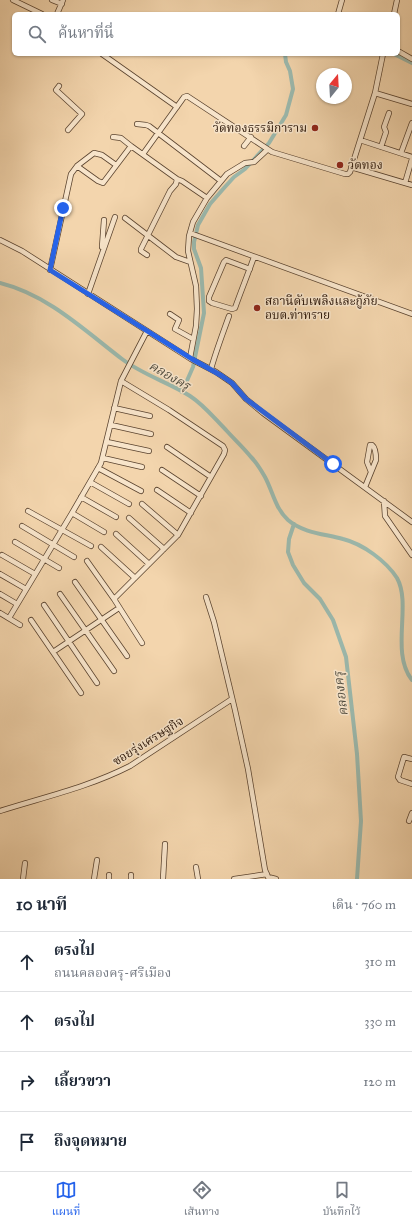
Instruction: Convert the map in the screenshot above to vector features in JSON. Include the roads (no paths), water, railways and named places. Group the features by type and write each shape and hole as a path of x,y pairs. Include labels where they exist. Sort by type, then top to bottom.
{"street":[{"path":"13,0 38,12"},
{"path":"52,0 62,2 58,12"},
{"path":"339,12 342,0"},
{"path":"394,12 397,0"},
{"path":"400,52 412,59"},
{"path":"105,56 177,107"},
{"path":"143,154 186,96 272,152 348,174 375,93 382,56"},
{"path":"59,86 56,90 82,114 68,130"},
{"path":"375,93 412,104"},
{"path":"381,147 386,132 384,127 389,113"},
{"path":"401,154 412,123"},
{"path":"137,124 146,125 158,132 221,181"},
{"path":"244,146 251,137"},
{"path":"113,138 121,138 177,179 207,198"},
{"path":"360,140 412,158 405,183"},
{"path":"77,166 102,183 131,146"},
{"path":"191,358 197,309 196,286 190,262 188,244 196,216 207,198 233,169 245,163 254,162 265,148"},
{"path":"50,270 70,178 77,166 90,155 98,153 116,165"},
{"path":"351,167 412,185"},
{"path":"147,255 140,250 170,191 176,184 177,179"},
{"path":"88,294 115,217"},
{"path":"125,218 176,257 190,262"},
{"path":"102,252 104,220"},
{"path":"191,233 412,314"},
{"path":"0,240 22,251 146,331 232,383 251,404 412,522"},
{"path":"250,268 228,260 224,262 209,301 232,310 235,308 250,268 254,257"},
{"path":"170,314 179,320 175,329 193,339"},
{"path":"210,369 221,341 224,330 223,327 229,316"},
{"path":"8,618 72,513 103,458 121,381 146,331"},
{"path":"114,599 178,535 225,450 223,446 169,410 121,381"},
{"path":"114,408 150,416"},
{"path":"111,425 150,434"},
{"path":"107,442 149,451"},
{"path":"365,487 376,460 374,446 372,444 370,445 367,462 371,472"},
{"path":"167,447 211,477"},
{"path":"103,458 142,467"},
{"path":"98,468 141,491"},
{"path":"162,470 200,496"},
{"path":"90,482 129,504"},
{"path":"157,490 191,513"},
{"path":"81,497 116,517"},
{"path":"384,501 385,516 412,555"},
{"path":"142,504 178,535"},
{"path":"28,510 91,546"},
{"path":"72,513 104,532"},
{"path":"129,518 164,549"},
{"path":"22,526 74,557"},
{"path":"116,534 149,564"},
{"path":"15,542 59,568"},
{"path":"101,548 135,578"},
{"path":"2,554 35,574"},
{"path":"87,561 114,599 142,643"},
{"path":"0,574 26,589"},
{"path":"75,582 127,656"},
{"path":"0,594 17,604"},
{"path":"60,594 114,671"},
{"path":"206,597 225,665 248,769 267,874 268,877 276,879"},
{"path":"44,605 97,683"},
{"path":"53,652 119,608"},
{"path":"0,614 20,625"},
{"path":"31,620 81,693"},
{"name":"ซอยรุ่งเศรษฐกิจ","path":"0,811 115,774 130,766 232,699"},
{"path":"412,759 404,757 398,777 400,780 412,784"},
{"path":"409,821 412,812"},
{"path":"163,879 165,844"},
{"path":"94,879 97,860"},
{"path":"22,879 25,862"},
{"path":"196,867 198,879"},
{"path":"235,879 267,874"}],"waterway":[{"path":"182,392 193,367 204,313 201,268 194,249 198,225 210,204 234,177 245,169 269,143 286,115 293,89 285,56"},
{"path":"398,56 412,63"},
{"name":"คลองครุ","path":"0,283 34,296 50,305 79,325 130,365 182,391 200,403 242,446 255,462 265,477 280,510 288,520 300,528 351,541 366,549 387,565 397,578 401,589 403,601 402,656 406,669 412,680"},
{"name":"คลองครุ","path":"294,524 289,539 288,552 293,565 304,583 320,599 333,620 346,657 357,754 361,821 357,879"}],"place":[{"name":"วัดทองธรรมิการาม","path":"315,128"},
{"name":"วัดทอง","path":"340,165"},
{"name":"สถานีดับเพลิงและกู้ภัย อบต.ท่าทราย","path":"257,308"}]}
